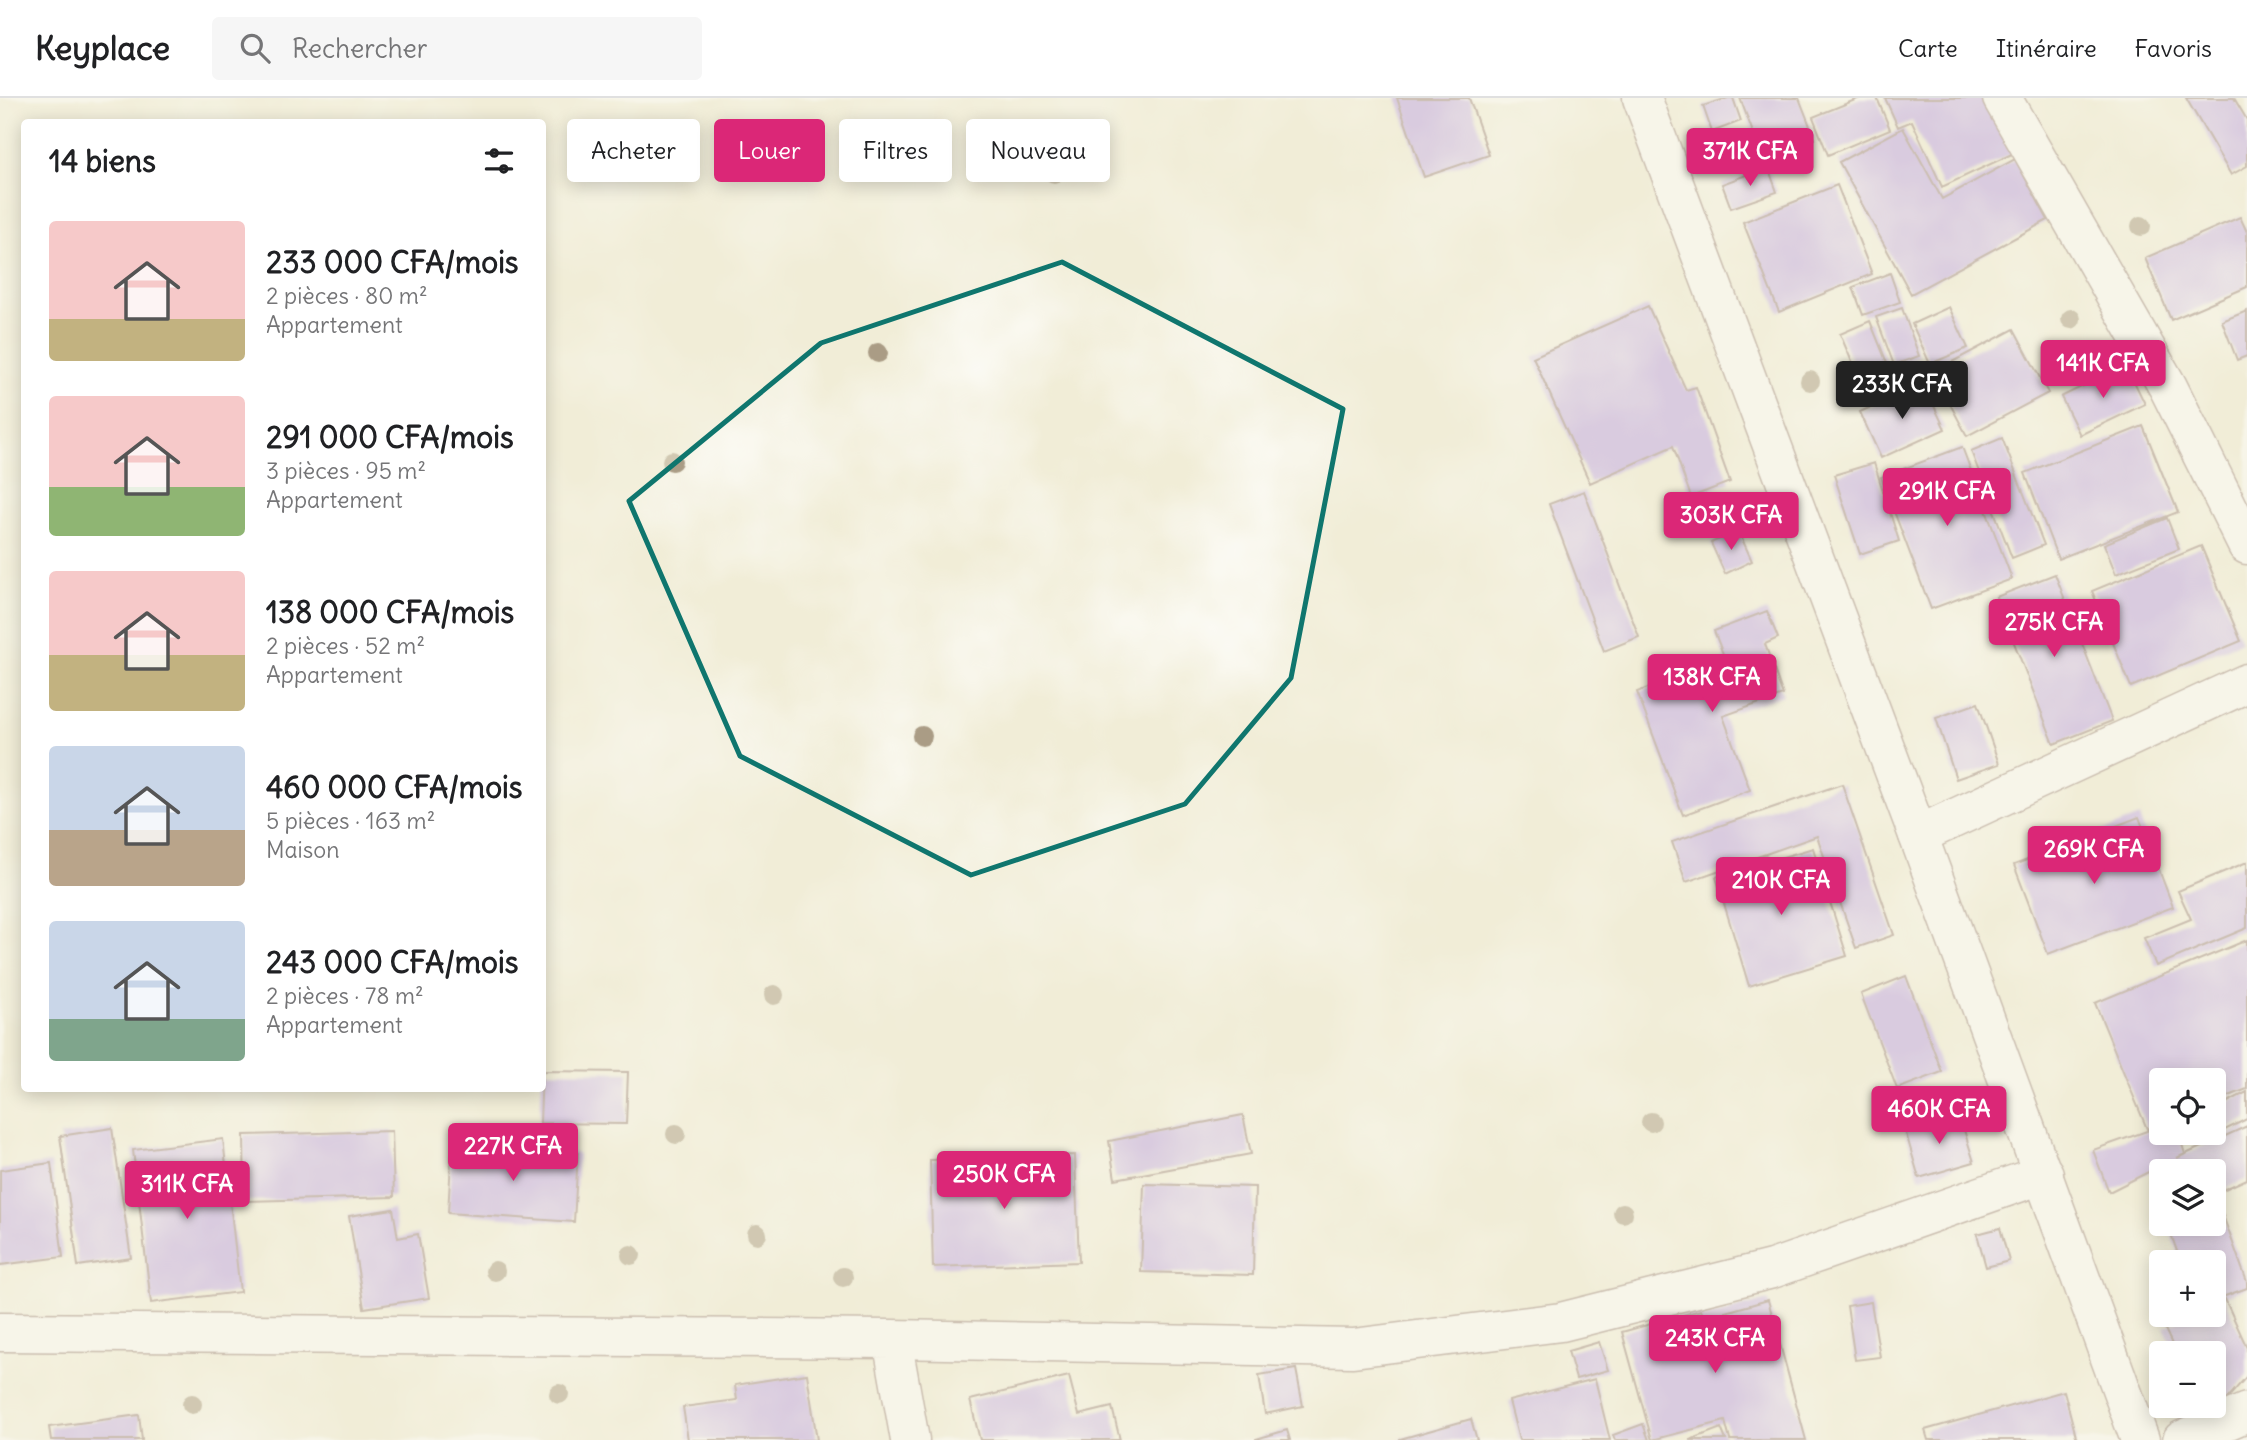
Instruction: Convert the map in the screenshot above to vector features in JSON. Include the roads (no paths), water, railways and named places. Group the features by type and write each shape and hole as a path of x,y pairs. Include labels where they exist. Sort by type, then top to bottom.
{"street":[{"path":"1642,98 2044,1174 2140,1440"},
{"path":"2002,98 2168,387 2247,545"},
{"path":"1918,835 2247,683"},
{"path":"0,1332 892,1339 1353,1348 1561,1322 1772,1269 2044,1174"},
{"path":"892,1339 910,1440"},
{"path":"2182,1440 2247,1412"}]}
